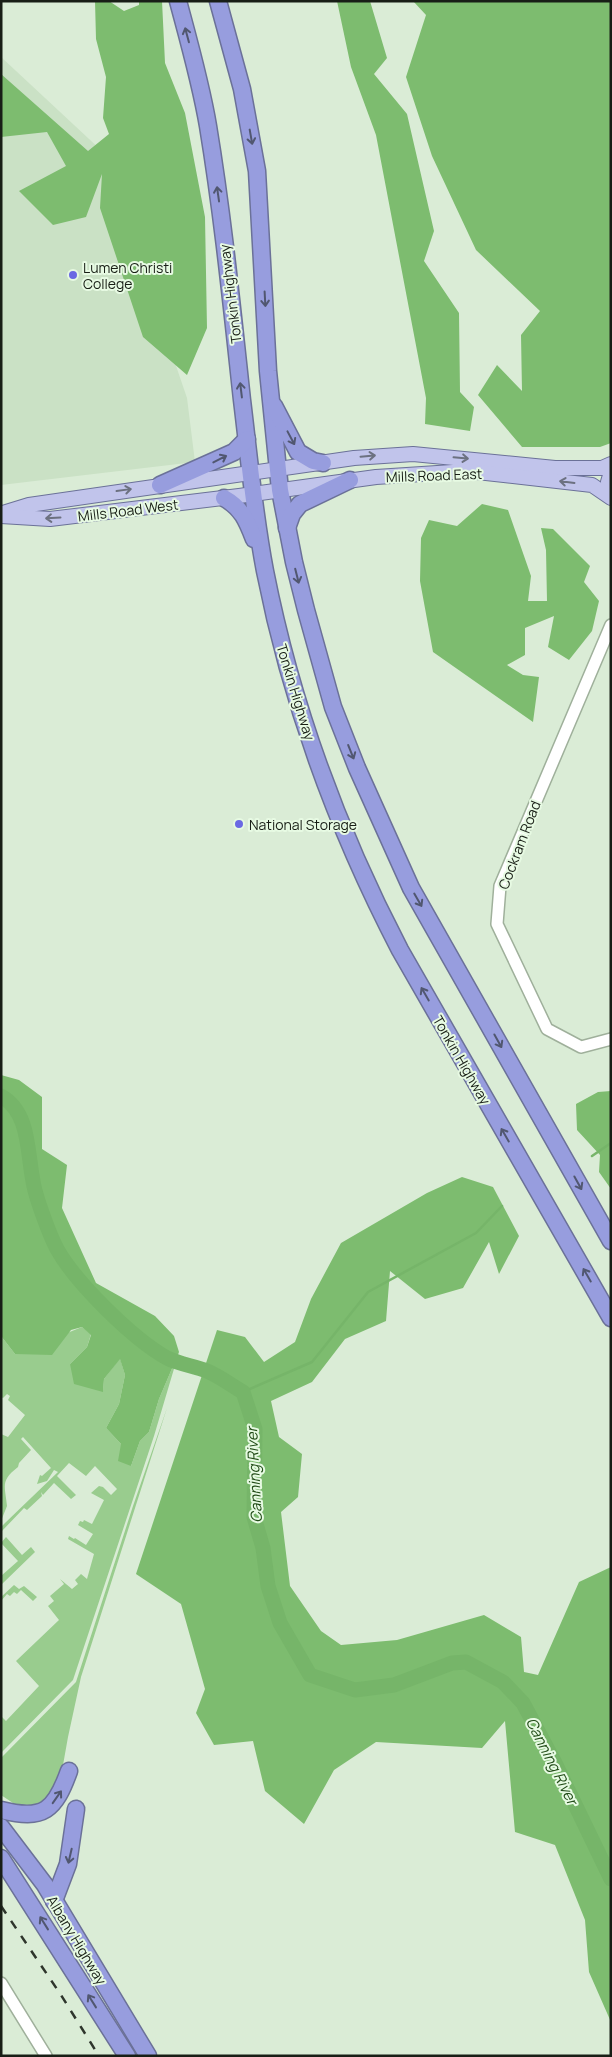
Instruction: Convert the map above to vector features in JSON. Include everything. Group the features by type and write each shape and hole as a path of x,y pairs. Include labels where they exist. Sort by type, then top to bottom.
{"highway":[{"name":"Tonkin Highway","path":"178,1 207,123 218,196 250,472 265,569 277,629 300,711 345,835 375,902 400,950 611,1318"},
{"path":"218,1 242,89 257,171 270,399 280,490 312,638 333,707 387,838 411,888 611,1241"},
{"path":"270,399 298,452 313,461 324,462"},
{"path":"160,485 234,452 247,439"},
{"path":"287,528 292,514 300,504 350,480"},
{"path":"224,498 235,504 243,515 254,537 265,569"},
{"path":"1,1810 24,1814 37,1813 49,1807 61,1794 69,1771"},
{"path":"54,1901 68,1864 76,1809"},
{"name":"Albany Highway","path":"1,1827 29,1862 148,2056"},
{"name":"Albany Highway","path":"1,1858 21,1886 127,2056"}],"main road":[{"name":"Mills Road East","path":"250,472 354,458 413,454 555,468 602,468 611,464"},
{"name":"Mills Road East","path":"254,494 350,480 468,471 592,485 611,498"},
{"name":"Mills Road West","path":"1,515 29,504 250,472"},
{"path":"611,472 608,482 611,494"},
{"name":"Mills Road West","path":"1,515 50,519 254,494"}],"street":[{"name":"Cockram Road","path":"611,625 500,886 497,924 547,1029 581,1047 611,1039"},
{"path":"1,1983 46,2056"}],"shaded area":[{"name":"Lumen Christi College","path":"1,57 103,152 187,398 195,462 1,485"}],"green space":[{"path":"95,1 109,1 124,11 139,5 139,1 162,1 165,63 185,113 205,217 207,328 187,375 143,337 100,208 102,174 86,217 53,225 19,191 66,166 47,132 1,137 1,74 88,151 109,134 103,118 106,77 96,39"},
{"path":"337,1 370,1 387,58 374,74 407,114 434,231 424,261 459,313 460,392 474,407 470,431 425,424 426,398 376,135 351,67"},
{"path":"413,1 611,1 611,443 600,447 522,447 478,395 497,365 522,391 521,335 540,311 476,250 432,156 406,77 426,15"},
{"path":"482,504 508,510 531,576 528,601 547,601 546,550 541,528 553,529 590,566 584,582 599,601 592,631 569,660 548,647 554,616 525,628 525,655 507,665 523,675 539,677 533,722 433,652 420,581 421,538 429,520 457,526"},
{"path":"1,1075 19,1080 42,1097 42,1149 67,1165 62,1208 96,1283 155,1316 174,1336 179,1352 159,1399 149,1432 140,1441 131,1466 118,1461 121,1444 106,1428 119,1404 125,1375 120,1359 104,1379 103,1392 74,1384 70,1364 87,1347 91,1335 82,1327 71,1330 52,1355 15,1354 1,1336"},
{"path":"611,1091 611,1189 599,1172 600,1155 577,1130 576,1104 598,1092"},
{"path":"462,1177 493,1187 519,1236 499,1274 489,1242 463,1288 425,1299 390,1271 386,1321 345,1339 312,1382 271,1401 279,1437 302,1454 298,1497 281,1512 290,1586 321,1631 341,1645 397,1640 484,1615 521,1637 524,1672 538,1675 579,1582 611,1567 611,2022 589,1972 585,1920 555,1845 515,1832 505,1721 482,1748 376,1742 334,1770 304,1824 265,1791 253,1741 214,1745 196,1713 205,1689 181,1604 136,1574 217,1330 245,1337 264,1362 295,1342 311,1299 341,1243 427,1193"},
{"path":"82,1327 91,1334 87,1347 70,1364 103,1391 104,1379 120,1358 125,1375 119,1404 106,1428 121,1444 131,1466 140,1441 149,1432 159,1399 179,1352 154,1436 73,1680 1,1753 1,1716 6,1721 39,1686 16,1661 59,1620 48,1606 54,1601 50,1596 64,1584 60,1579 72,1589 78,1584 75,1580 81,1574 87,1579 94,1554 68,1539 69,1536 86,1545 93,1534 78,1525 80,1521 83,1522 84,1520 92,1524 104,1500 91,1493 99,1486 103,1487 111,1495 117,1489 95,1466 86,1476 69,1463 57,1476 76,1495 71,1499 54,1483 43,1495 41,1492 42,1496 27,1510 24,1508 1,1532 1,1527 58,1472 54,1470 47,1481 37,1484 40,1475 42,1476 51,1468 23,1437 21,1439 31,1450 6,1480 7,1506 1,1521 1,1434 8,1437 25,1415 8,1400 10,1396 7,1394 3,1398 1,1397 1,1336 15,1354"},
{"path":"167,1408 81,1677 60,1782 41,1808 16,1805 1,1795 1,1758 76,1682"},
{"path":"6,1537 22,1555 31,1547 35,1552 1,1585 1,1576 18,1561 1,1543"},
{"path":"14,1585 19,1589 24,1586 37,1597 33,1601 21,1590 17,1594 14,1592 10,1596 7,1594 1,1601 1,1597"}],"waterway":[{"name":"Canning River","path":"1,1096 10,1103 22,1122 26,1134 34,1188 43,1216 57,1249 77,1278 122,1324 153,1349 167,1358 212,1373 243,1392 255,1429 254,1517 263,1548 268,1586 280,1623 310,1675 355,1690 394,1685 452,1663 466,1662 503,1682 523,1703 555,1763 611,1879"},
{"path":"592,1156 611,1143"},
{"path":"243,1392 312,1362 368,1292 476,1233 502,1206"}],"railway":[{"path":"1,1906 61,1995 99,2056"}],"place":[{"name":"Lumen Christi College","path":"73,275"},
{"name":"National Storage","path":"239,824"}]}
